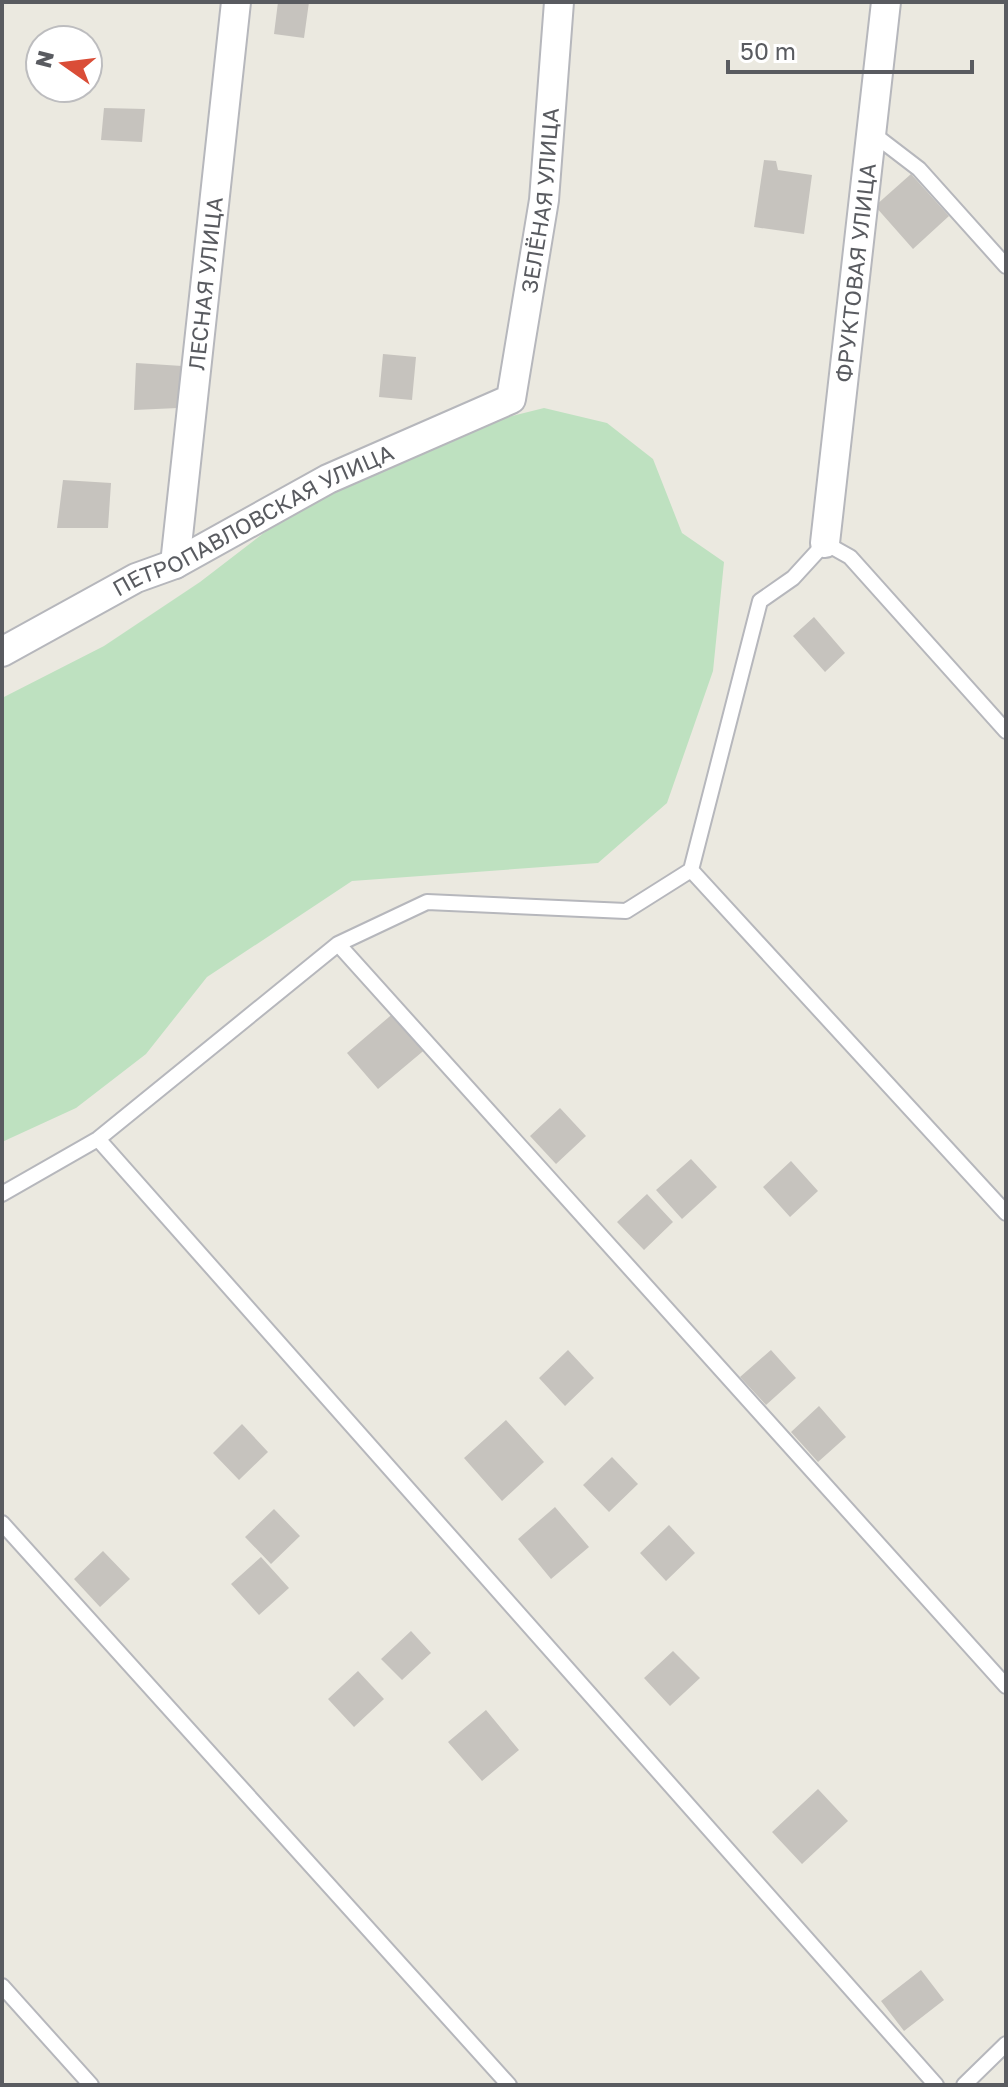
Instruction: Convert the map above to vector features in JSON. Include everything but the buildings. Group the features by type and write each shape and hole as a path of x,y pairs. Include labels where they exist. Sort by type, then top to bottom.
{"street":[{"name":"ЛЕСНАЯ УЛИЦА","path":"175,564 236,2"},
{"name":"ЗЕЛЁНАЯ УЛИЦА","path":"511,399 544,200 559,2"},
{"name":"ФРУКТОВАЯ УЛИЦА","path":"825,543 886,2"},
{"name":"ПЕТРОПАВЛОВСКАЯ УЛИЦА","path":"2,652 136,578 175,564 328,479 511,399"}],"lane":[{"path":"872,133 919,169 1006,266"},
{"path":"2,1194 98,1139 338,944 427,902 626,911 691,870 760,601 793,578 825,543 850,557 1006,731"},
{"path":"691,870 1006,1213"},
{"path":"338,944 1006,1686"},
{"path":"98,1139 936,2085"},
{"path":"2,1523 509,2085"},
{"path":"2,1986 91,2085"},
{"path":"964,2085 1006,2044"}],"green space":[{"path":"544,408 607,423 653,459 682,533 724,562 713,671 667,803 598,863 352,881 207,977 146,1054 76,1108 2,1142 2,698 104,646 200,582 313,495 465,428"}]}
